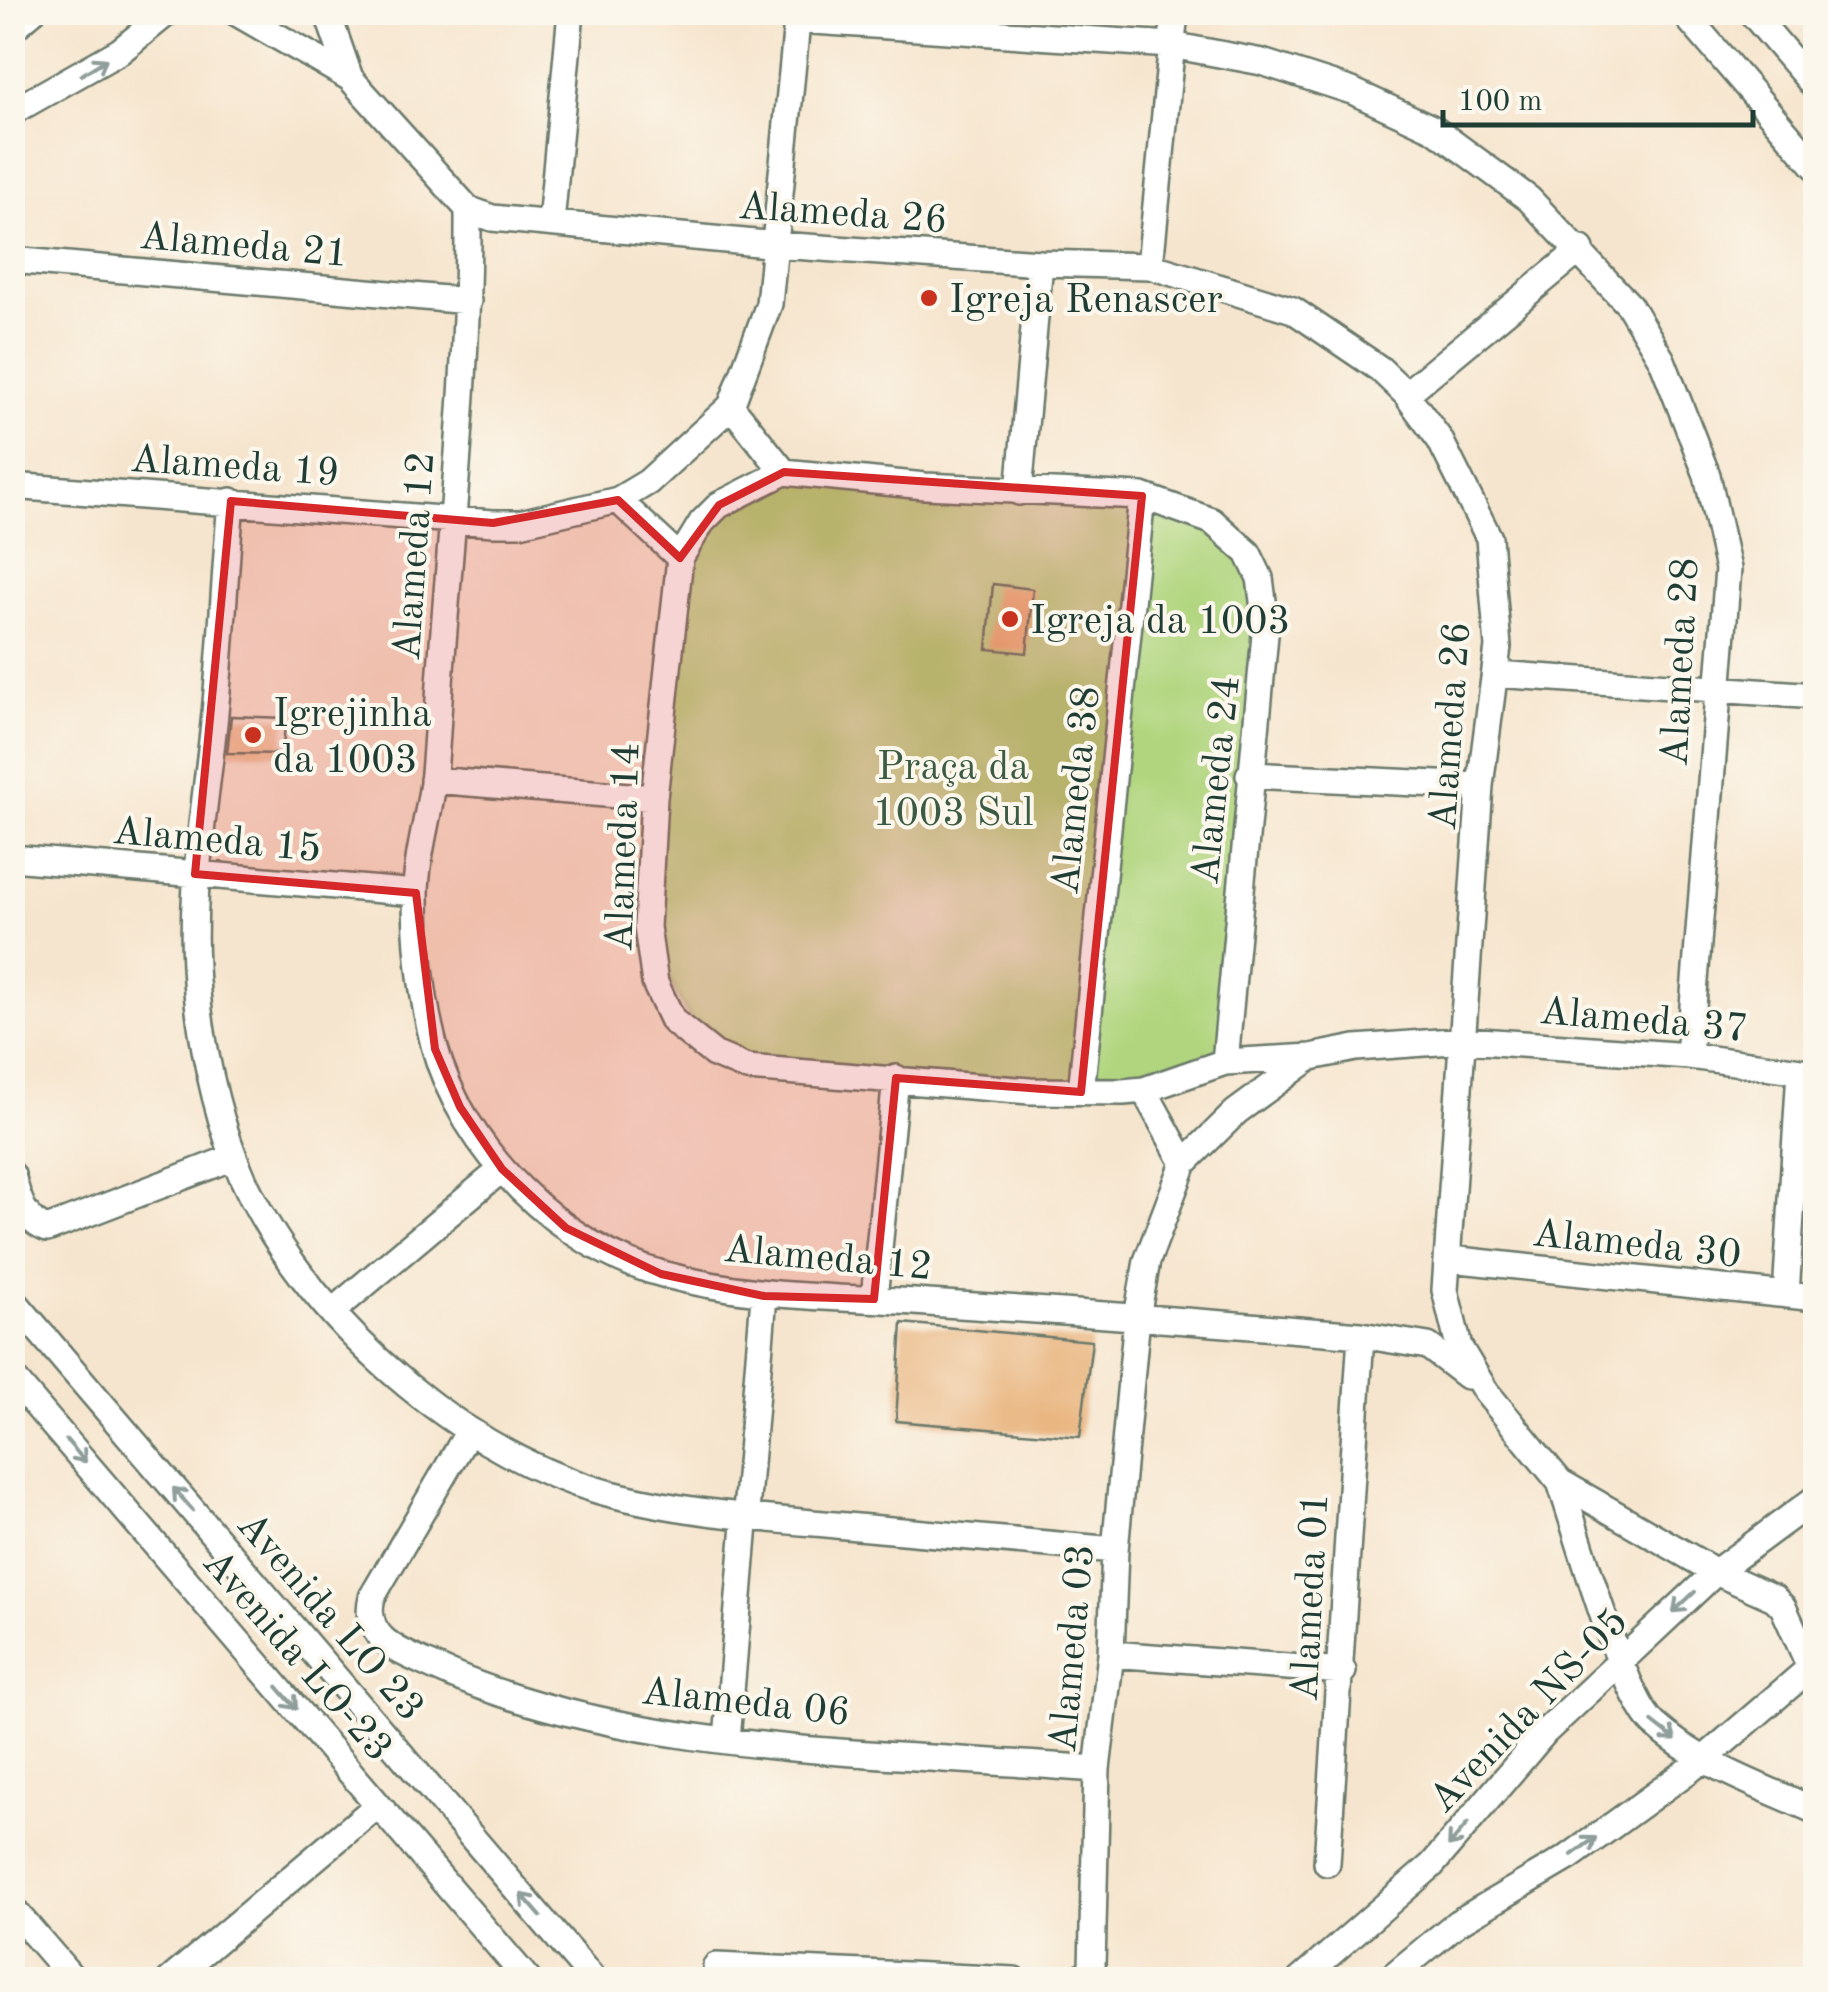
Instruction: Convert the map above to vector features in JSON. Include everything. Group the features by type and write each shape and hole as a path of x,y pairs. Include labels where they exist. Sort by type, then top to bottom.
{"street":[{"path":"12,29 32,12"},
{"path":"12,112 120,51 168,12"},
{"path":"235,12 350,78 468,208"},
{"path":"328,12 350,78"},
{"path":"551,223 571,12"},
{"path":"1150,266 1175,12"},
{"path":"1683,12 1816,167"},
{"path":"1751,12 1816,88"},
{"path":"680,558 618,500 648,482 732,406 769,304 778,245 798,16"},
{"name":"Alameda 28","path":"798,16 1171,46 1262,62 1352,90 1434,129 1528,199 1630,305 1662,360 1707,475 1728,569 1688,1056"},
{"name":"Alameda 26","path":"468,208 492,218 778,245 1040,263 1150,266 1293,310 1380,369 1406,394 1440,440 1489,538 1498,647 1480,786 1466,1040 1445,1290 1452,1332 1486,1392"},
{"name":"Alameda 12","path":"468,208 468,301 433,780 416,892 424,995 435,1049 460,1106 502,1169 566,1228 606,1251 661,1274 764,1296 874,1299 1361,1335 1428,1346 1486,1392"},
{"path":"1406,394 1580,250"},
{"name":"Alameda 21","path":"12,260 468,301"},
{"path":"1019,492 1040,263"},
{"path":"732,406 784,472"},
{"name":"Alameda 24","path":"784,472 1019,492 1142,496 1212,521 1248,553 1260,578 1264,656 1249,774 1225,1062"},
{"name":"Alameda 14","path":"784,472 719,505 702,522 680,558 654,798 648,927 655,984 674,1021 714,1054 747,1068 1030,1091 1144,1090 1225,1062"},
{"name":"Alameda 19","path":"12,486 520,522 618,500"},
{"name":"Alameda 38","path":"1081,1092 1142,496"},
{"path":"231,501 215,714 194,874 196,991 234,1157 290,1258 333,1311 370,1352 469,1431 535,1467 600,1492 746,1517 1114,1550"},
{"path":"1494,674 1718,686 1816,696"},
{"path":"1249,774 1480,786"},
{"path":"433,780 654,798"},
{"name":"Alameda 15","path":"12,858 416,892"},
{"name":"Alameda 37","path":"1311,1056 1466,1040 1688,1056 1808,1072"},
{"path":"1225,1062 1311,1056"},
{"path":"1144,1090 1184,1164 1236,1112 1311,1056"},
{"path":"1786,1295 1808,1072"},
{"path":"874,1299 896,1078"},
{"path":"15,1183 23,1209 36,1225 59,1227 234,1157"},
{"name":"Alameda 03","path":"1081,1980 1092,1968 1097,1769 1111,1654 1114,1550 1137,1317 1147,1261 1184,1164"},
{"path":"333,1311 502,1169"},
{"name":"Alameda 30","path":"1450,1259 1816,1298"},
{"path":"727,1740 764,1296"},
{"name":"Avenida LO 23","path":"12,1298 594,1980"},
{"name":"Alameda 01","path":"1328,1863 1361,1335"},
{"name":"Avenida LO-23","path":"12,1377 528,1980"},
{"path":"1388,1980 1457,1923 1568,1857 1703,1760 1814,1670 1783,1607 1766,1592 1716,1572 1560,1482 1486,1392"},
{"name":"Alameda 06","path":"469,1431 372,1597 368,1620 372,1630 398,1650 484,1690 573,1716 727,1740 1097,1769"},
{"path":"1560,1482 1620,1661 1651,1722 1703,1760 1816,1811"},
{"name":"Avenida NS-05","path":"1300,1980 1432,1865 1545,1732 1620,1661 1716,1572 1816,1498"},
{"path":"1111,1654 1342,1670"},
{"path":"170,1980 378,1805"},
{"path":"12,1908 74,1980"},
{"path":"716,1966 1014,1980"}],"highlighted area":[{"path":"784,472 1142,496 1081,1092 896,1078 874,1299 764,1296 661,1274 566,1228 502,1169 460,1107 435,1049 416,893 195,874 231,501 493,523 618,500 680,558 719,505"}],"green space":[{"name":"Praça da 1003 Sul","path":"784,472 1157,501 1248,553 1264,656 1225,1062 1144,1090 771,1068 703,1046 644,930 681,555 719,505"}],"building":[{"name":"Igreja da 1003","path":"993,584 1033,589 1027,653 987,649"},
{"name":"Igrejinha da 1003","path":"231,716 286,718 282,754 227,753"},
{"path":"902,1323 1092,1341 1080,1437 896,1421"}],"place":[{"name":"Igreja Renascer","path":"929,298"},
{"name":"Igreja da 1003","path":"1010,619"},
{"name":"Igrejinha da 1003","path":"253,735"}]}
